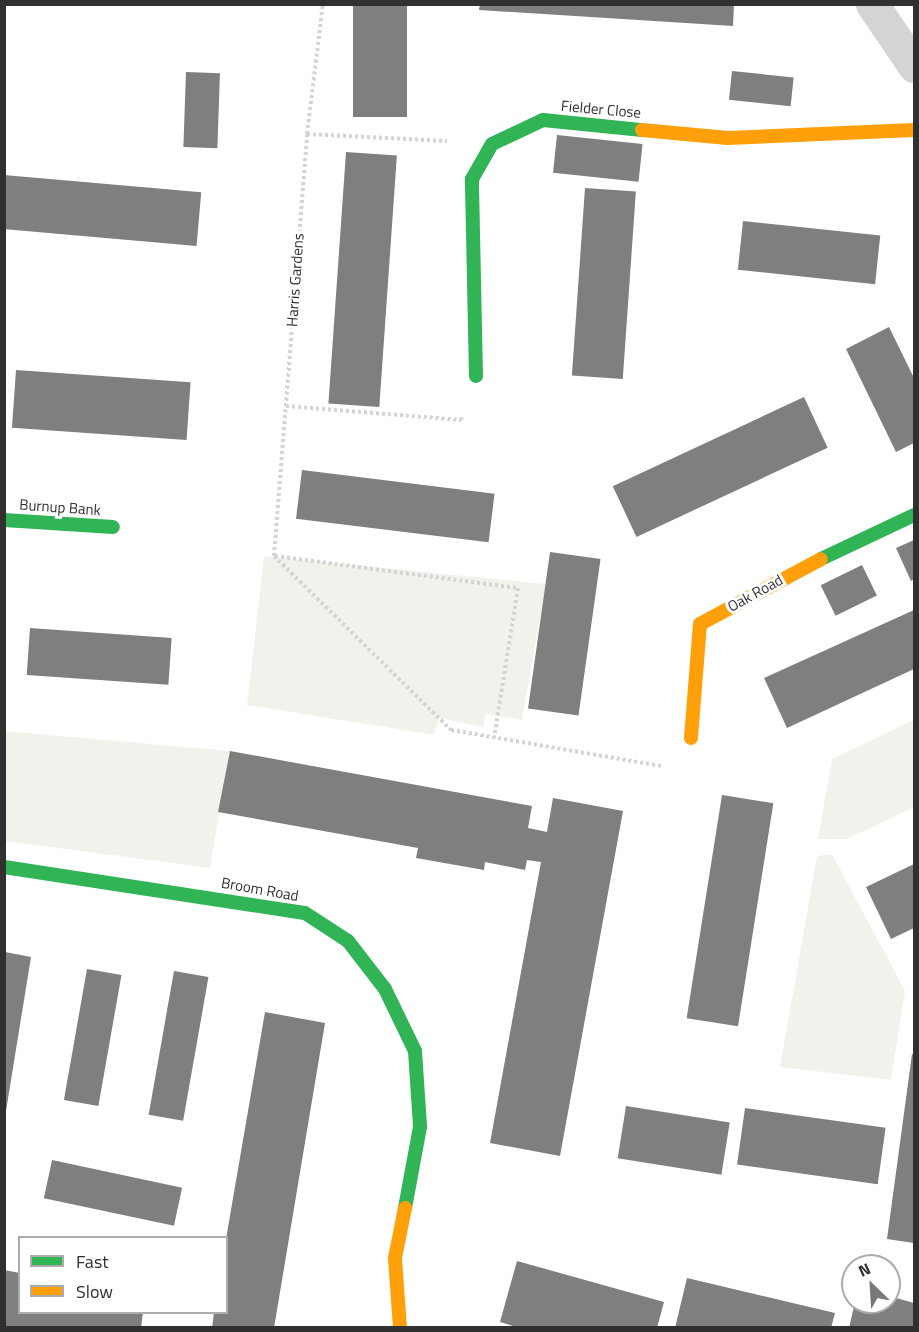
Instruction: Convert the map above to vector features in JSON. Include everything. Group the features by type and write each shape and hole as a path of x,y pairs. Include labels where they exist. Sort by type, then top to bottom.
{"street":[{"path":"872,4 912,58"},
{"name":"Fielder Close","path":"492,144 543,120 728,138 915,130"},
{"path":"477,376 472,180 492,144"},
{"name":"Oak Road","path":"691,738 699,624 789,574 915,515"},
{"name":"Burnup Bank","path":"4,520 113,527"},
{"name":"Broom Road","path":"4,867 305,913 348,941 385,989 415,1051 420,1127 395,1258 400,1328"}],"path":[{"name":"Harris Gardens","path":"274,556 307,134 323,4"},
{"path":"307,134 492,144"},
{"path":"286,405 461,420 477,376"},
{"path":"274,556 518,588 494,738"},
{"path":"274,556 451,730 670,768 691,738"}],"shaded area":[{"path":"264,556 546,584 522,720 486,714 483,727 439,718 434,735 247,705"},
{"path":"914,720 914,807 847,839 818,839 832,759"},
{"path":"4,731 230,751 210,868 5,841"},
{"path":"832,854 905,991 891,1080 780,1067 817,856"}],"building":[{"path":"353,4 407,4 407,117 353,117"},
{"path":"480,4 734,4 733,26 479,10"},
{"path":"732,71 794,77 791,106 729,100"},
{"path":"186,72 220,73 217,148 183,147"},
{"path":"557,135 643,144 639,182 553,173"},
{"path":"346,152 397,156 379,407 328,403"},
{"path":"4,175 201,192 197,246 4,229"},
{"path":"585,188 636,192 623,379 572,376"},
{"path":"743,221 880,235 875,284 738,270"},
{"path":"889,327 914,378 914,443 896,452 846,349"},
{"path":"16,370 191,382 187,440 12,428"},
{"path":"804,397 828,448 636,537 613,486"},
{"path":"302,470 495,494 489,542 296,519"},
{"path":"914,540 914,579 911,581 896,548"},
{"path":"550,552 601,559 579,716 528,708"},
{"path":"862,565 877,596 836,616 821,585"},
{"path":"914,610 914,669 787,728 764,678"},
{"path":"30,628 172,638 168,685 27,675"},
{"path":"230,751 532,806 528,828 547,832 553,798 623,811 560,1156 490,1143 541,862 527,860 525,870 485,862 484,870 416,858 418,848 218,812"},
{"path":"722,795 773,803 738,1026 687,1018"},
{"path":"914,864 914,928 891,939 866,887"},
{"path":"5,952 31,957 6,1111 5,1110"},
{"path":"87,969 121,975 98,1106 64,1100"},
{"path":"174,971 208,977 183,1121 149,1115"},
{"path":"265,1012 325,1023 274,1328 212,1328 214,1314 228,1314 227,1236"},
{"path":"912,1054 914,1054 914,1243 887,1239"},
{"path":"626,1106 730,1122 721,1175 618,1158"},
{"path":"745,1108 886,1128 878,1184 737,1164"},
{"path":"52,1160 182,1188 174,1226 44,1198"},
{"path":"517,1261 664,1302 657,1328 520,1328 500,1322"},
{"path":"4,1270 18,1273 18,1314 143,1314 141,1328 4,1328"},
{"path":"687,1278 835,1313 831,1328 675,1328"},
{"path":"901,1299 914,1303 914,1328 849,1328 852,1314 901,1314"}],"traffic: fast":[{"path":"476,376 472,179 492,144 543,120 642,130"},
{"path":"821,559 914,515"},
{"path":"4,520 113,527"},
{"path":"4,867 305,913 348,941 385,989 415,1051 420,1127 405,1208"}],"traffic: slow":[{"path":"642,130 728,138 914,130"},
{"path":"691,738 700,624 821,559"},
{"path":"400,1328 395,1258 405,1208"}]}
